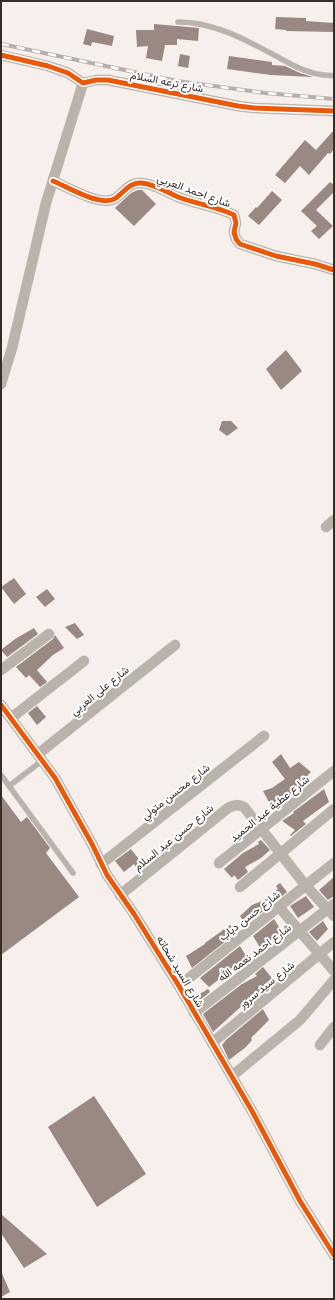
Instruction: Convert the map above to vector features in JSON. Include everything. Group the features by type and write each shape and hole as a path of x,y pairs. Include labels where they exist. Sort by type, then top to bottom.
{"street":[{"path":"1,55 48,66 68,73 83,83 46,203 12,348 1,384"},
{"name":"شارع ترعه السلام","path":"83,83 96,80 108,80 254,108 334,111"},
{"name":"شارع احمد العربي","path":"53,181 98,200 107,201 115,199 132,185 140,183 149,184 178,197 226,211 234,215 236,223 234,232 236,239 240,244 276,256 315,264 334,270"},
{"path":"1,670 49,634"},
{"name":"شارع على العربي","path":"41,757 175,645"},
{"path":"11,718 84,661"},
{"name":"شارع السيد شحاته","path":"1,705 41,757 55,778 92,844 101,864 179,986 252,1111 300,1201 334,1255"},
{"name":"شارع محسن متولي","path":"101,864 264,736"},
{"name":"شارع عطية عبد الحميد","path":"219,863 334,771"},
{"name":"شارع حسن عبد السلام","path":"120,895 233,805 244,807 262,829"},
{"path":"240,887 334,809"},
{"path":"262,829 306,886 332,910"},
{"name":"شارع حسن دياب","path":"179,986 334,863"},
{"path":"279,907 334,971"},
{"name":"شارع احمد نعمه الله","path":"194,1012 300,932 332,910"},
{"name":"شارع سيد سرور","path":"212,1043 334,942"},
{"path":"232,1076 300,1020 334,980"},
{"path":"320,1045 334,1027"}],"lane":[{"path":"178,22 193,22 210,25 242,39 299,69 311,73 334,76"},
{"path":"9,786 41,757"},
{"path":"1,775 73,872"}],"building":[{"path":"276,17 306,18 306,21 334,23 334,32 286,31 275,29"},
{"path":"154,24 199,28 198,41 177,39 177,45 165,45 162,61 146,58 148,46 137,47 136,30 154,30"},
{"path":"87,29 114,36 112,46 92,42 91,46 83,44"},
{"path":"180,54 190,56 188,68 178,66"},
{"path":"229,56 272,62 272,65 285,66 313,77 271,75 227,69"},
{"path":"334,130 334,149 330,154 328,153 309,175 300,166 285,183 275,175 305,140 316,150"},
{"path":"330,182 334,185 334,192 316,210 333,226 319,239 311,231 317,226 301,211"},
{"path":"142,190 156,204 134,226 115,208 131,193"},
{"path":"272,191 282,200 259,225 248,216"},
{"path":"286,350 302,371 281,390 266,369"},
{"path":"222,421 231,421 238,428 227,436 219,430"},
{"path":"14,578 26,594 14,604 1,587"},
{"path":"47,589 55,599 45,607 36,597"},
{"path":"75,623 84,635 77,639 65,627"},
{"path":"34,628 38,634 7,657 1,650 15,639"},
{"path":"55,635 64,648 53,655 37,670 47,682 40,687 29,675 26,678 16,667 53,639"},
{"path":"37,706 46,717 37,725 28,713"},
{"path":"281,754 290,768 299,762 311,772 302,781 307,784 285,802 282,797 271,806 263,791 272,788 285,779 272,762"},
{"path":"324,789 329,802 303,821 306,824 291,836 290,835 295,830 282,821"},
{"path":"1,795 21,822 27,817 50,848 46,853 79,897 1,955"},
{"path":"261,840 270,850 261,858 245,867 248,872 238,880 234,875 232,878 224,869 243,853 259,844 258,842"},
{"path":"131,849 141,862 148,857 152,861 139,871 134,864 124,872 115,861"},
{"path":"334,877 334,896 328,900 319,890"},
{"path":"280,883 287,892 246,925 240,916 252,905 279,894 276,890 278,889 276,886"},
{"path":"306,896 314,907 298,918 290,906"},
{"path":"274,919 284,935 275,942 272,939 261,949 253,936"},
{"path":"323,921 328,929 317,941 309,932"},
{"path":"230,925 237,932 192,968 186,956"},
{"path":"240,946 248,959 225,972 226,974 209,987 200,978"},
{"path":"263,967 275,982 259,996 256,993 213,1032 203,1014 242,984 257,976 255,974"},
{"path":"208,989 210,992 196,1003 193,998"},
{"path":"263,1009 269,1020 251,1038 252,1040 246,1047 229,1060 222,1045"},
{"path":"94,1096 146,1174 97,1207 48,1127"},
{"path":"1,1214 47,1254 24,1268 1,1233"},
{"path":"1,1271 10,1292 1,1297"}],"railway":[{"path":"1,44 177,81 265,93 334,99"}],"cycle path":[{"path":"1,55 48,66 68,73 83,83 96,80 108,80 254,108 334,111"},
{"path":"53,181 84,196 102,200 116,198 127,188 137,183 151,185 178,197 220,209 234,215 236,223 234,232 236,239 240,244 276,256 315,264 334,270"},
{"path":"1,705 55,778 92,844 107,875 134,914 179,986 252,1111 300,1201 334,1255"}]}
